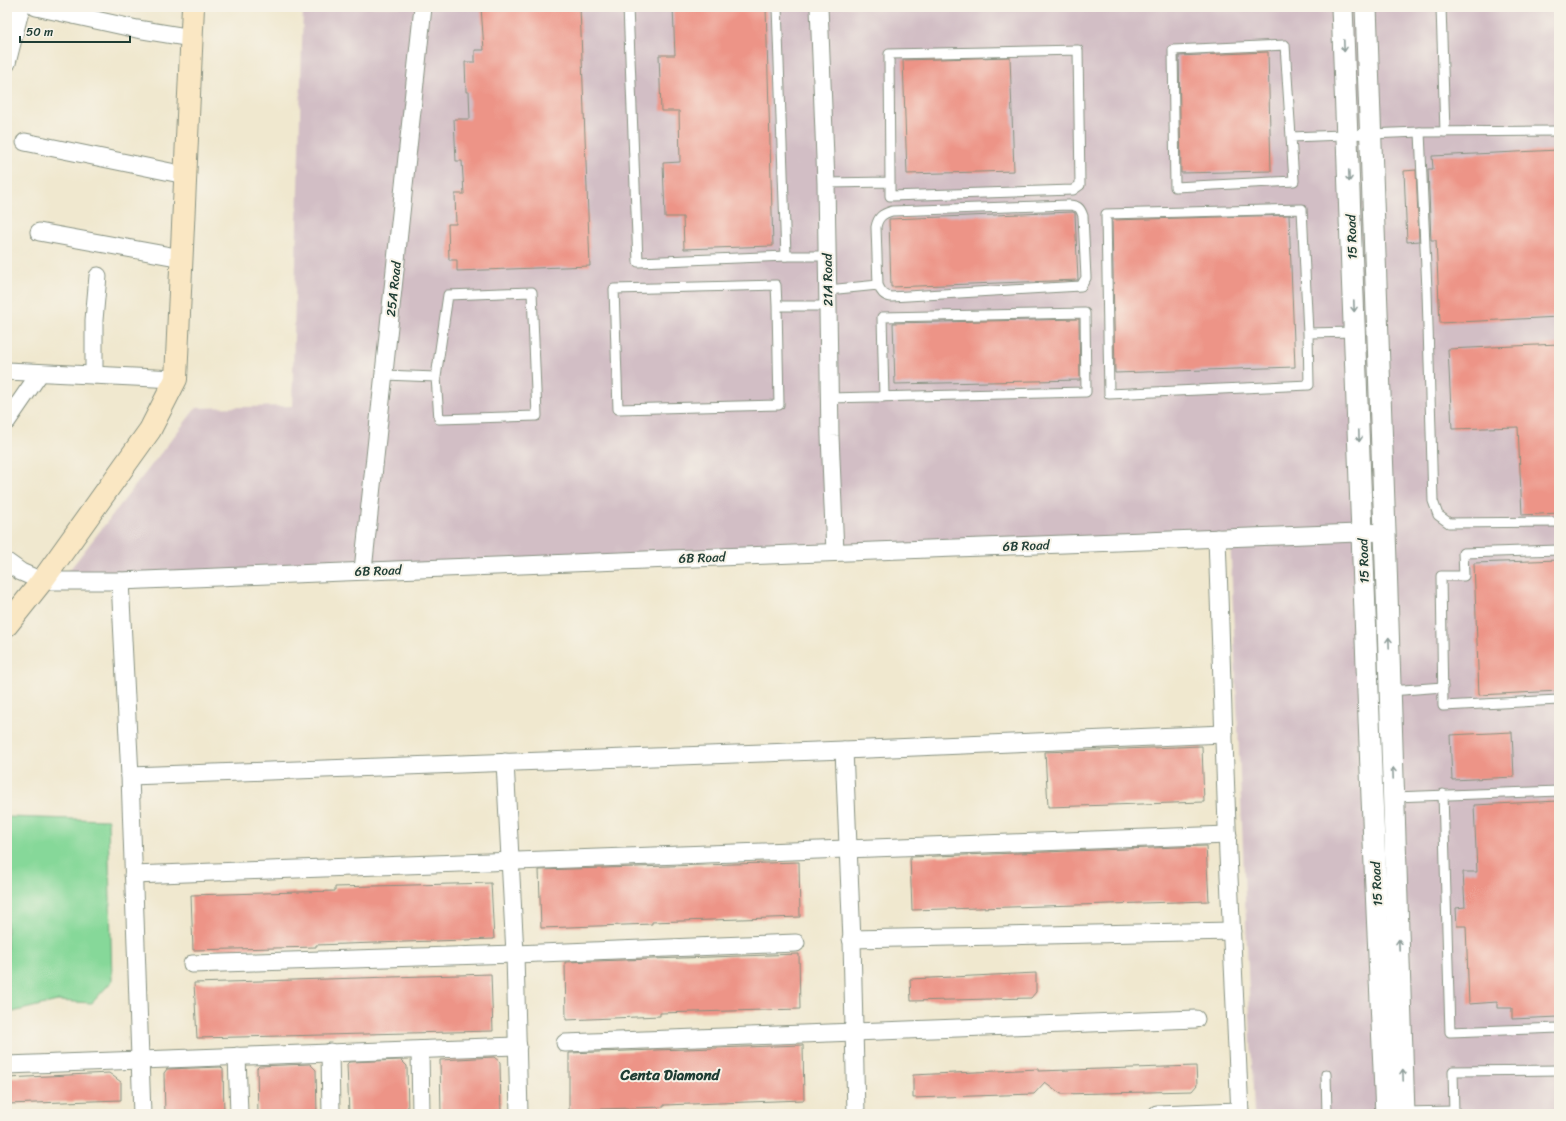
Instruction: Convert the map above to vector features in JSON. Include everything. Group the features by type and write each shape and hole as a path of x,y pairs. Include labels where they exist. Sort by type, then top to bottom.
{"main road":[{"path":"7,625 42,581 150,430 176,379 193,7"}],"street":[{"path":"7,63 21,7"},
{"path":"36,7 137,29 192,38"},
{"name":"25A Road","path":"363,570 423,7"},
{"name":"21A Road","path":"818,7 826,183 829,398 835,552"},
{"name":"15 Road","path":"1342,7 1372,805 1398,1113"},
{"name":"15 Road","path":"1366,7 1394,796 1398,1113"},
{"path":"25,142 185,175"},
{"path":"39,232 182,258"},
{"path":"94,375 94,320 98,276"},
{"path":"7,372 176,379"},
{"path":"7,421 40,373"},
{"name":"6B Road","path":"42,581 120,581 363,570 1385,532"},
{"path":"1157,1114 1240,1113 1217,538"},
{"path":"7,562 21,572 42,581"},
{"path":"120,581 130,776 142,1114"},
{"path":"130,776 844,750 1224,734"},
{"path":"844,750 852,939 856,1114"},
{"path":"505,762 515,954 519,1114"},
{"path":"133,875 1228,835"},
{"path":"852,939 1232,931"},
{"path":"192,964 515,954 796,943"},
{"path":"565,1043 1196,1019"},
{"path":"7,1065 518,1046"},
{"path":"420,1050 421,1114"},
{"path":"330,1052 331,1114"},
{"path":"237,1056 239,1114"}],"lane":[{"path":"628,7 638,262 786,256 827,256"},
{"path":"777,7 786,256"},
{"path":"1441,7 1445,132"},
{"path":"1285,46 1291,137 1294,181 1175,187 1173,50 1285,46"},
{"path":"1078,50 1080,185 1073,190 890,196 890,182 889,54 1078,50"},
{"path":"1291,137 1420,132 1559,131"},
{"path":"1420,132 1433,501 1438,515 1449,523 1559,522"},
{"path":"826,183 890,182"},
{"path":"1069,205 1077,206 1081,209 1083,216 1086,278 1081,286 892,297 886,296 882,293 878,285 876,227 878,218 892,211 1069,205"},
{"path":"1302,209 1308,333 1309,385 1109,394 1106,214 1302,209"},
{"path":"776,285 777,306 779,405 618,409 614,289 776,285"},
{"path":"777,306 828,298 878,285"},
{"path":"532,292 537,416 439,419 436,377 448,295 532,292"},
{"path":"829,398 884,397 1086,392 1086,313 882,317 884,397"},
{"path":"1308,333 1355,332"},
{"path":"384,376 436,377"},
{"path":"1559,550 1463,552 1464,576 1441,576 1443,706 1559,700"},
{"path":"1390,691 1443,687"},
{"path":"1394,796 1559,791"},
{"path":"1442,794 1450,1032 1559,1028"},
{"path":"1398,1113 1454,1112 1453,1071 1559,1070"},
{"path":"1326,1074 1326,1114"}],"shaded area":[{"path":"303,7 1559,7 1559,1114 1254,1114 1230,535 64,577 196,408 292,406"}],"green space":[{"path":"7,817 108,820 112,981 92,1003 57,1001 13,1012 7,1015"}],"building":[{"path":"481,7 580,7 590,266 457,271 457,260 449,260 448,224 456,224 455,194 464,194 462,161 456,161 454,119 470,119 469,92 466,92 465,62 475,62 475,50 484,50"},
{"path":"673,7 766,7 773,246 684,249 683,217 665,217 663,163 680,162 679,111 661,111 659,55 675,55"},
{"path":"1268,52 1271,171 1181,173 1179,56"},
{"path":"1010,57 1014,171 907,174 903,60"},
{"path":"1559,150 1559,317 1440,323 1436,240 1431,240 1428,169 1433,169 1432,156"},
{"path":"1416,170 1419,241 1407,242 1404,171"},
{"path":"1075,213 1078,280 891,287 889,219"},
{"path":"1289,215 1295,367 1115,373 1112,220"},
{"path":"1079,319 1080,380 895,384 893,323"},
{"path":"1559,344 1559,513 1522,515 1518,427 1452,429 1448,349"},
{"path":"1559,560 1559,691 1479,695 1474,563"},
{"path":"1512,732 1514,777 1452,780 1450,735"},
{"path":"1202,746 1204,802 1048,807 1045,752"},
{"path":"1559,801 1559,1017 1512,1019 1512,1008 1497,1008 1497,1002 1469,1004 1466,926 1457,926 1456,908 1465,907 1463,872 1477,872 1474,805"},
{"path":"1206,846 1209,901 912,910 910,857"},
{"path":"799,862 800,917 652,922 652,924 541,928 539,870"},
{"path":"491,883 494,939 316,945 316,947 193,950 191,895 335,891 335,887"},
{"path":"799,954 800,1009 660,1013 660,1016 566,1020 565,962"},
{"path":"1036,973 1036,992 1031,998 911,1001 910,979"},
{"path":"491,974 493,1031 197,1038 194,983"},
{"path":"803,1045 804,1100 569,1110 569,1053"},
{"path":"494,1057 500,1062 501,1114 441,1114 440,1060"},
{"path":"401,1060 407,1066 408,1114 349,1114 347,1064 349,1062"},
{"path":"310,1064 316,1070 317,1114 258,1114 257,1068 259,1066"},
{"path":"1196,1066 1197,1085 1192,1091 1061,1094 1045,1082 1034,1094 913,1098 913,1075 1038,1069 1038,1071"},
{"path":"221,1067 223,1069 224,1114 165,1114 164,1073 167,1069"},
{"path":"109,1073 121,1082 121,1100 7,1104 7,1078"}],"district":[{"name":"Centa Diamond","path":"670,1075"}]}
